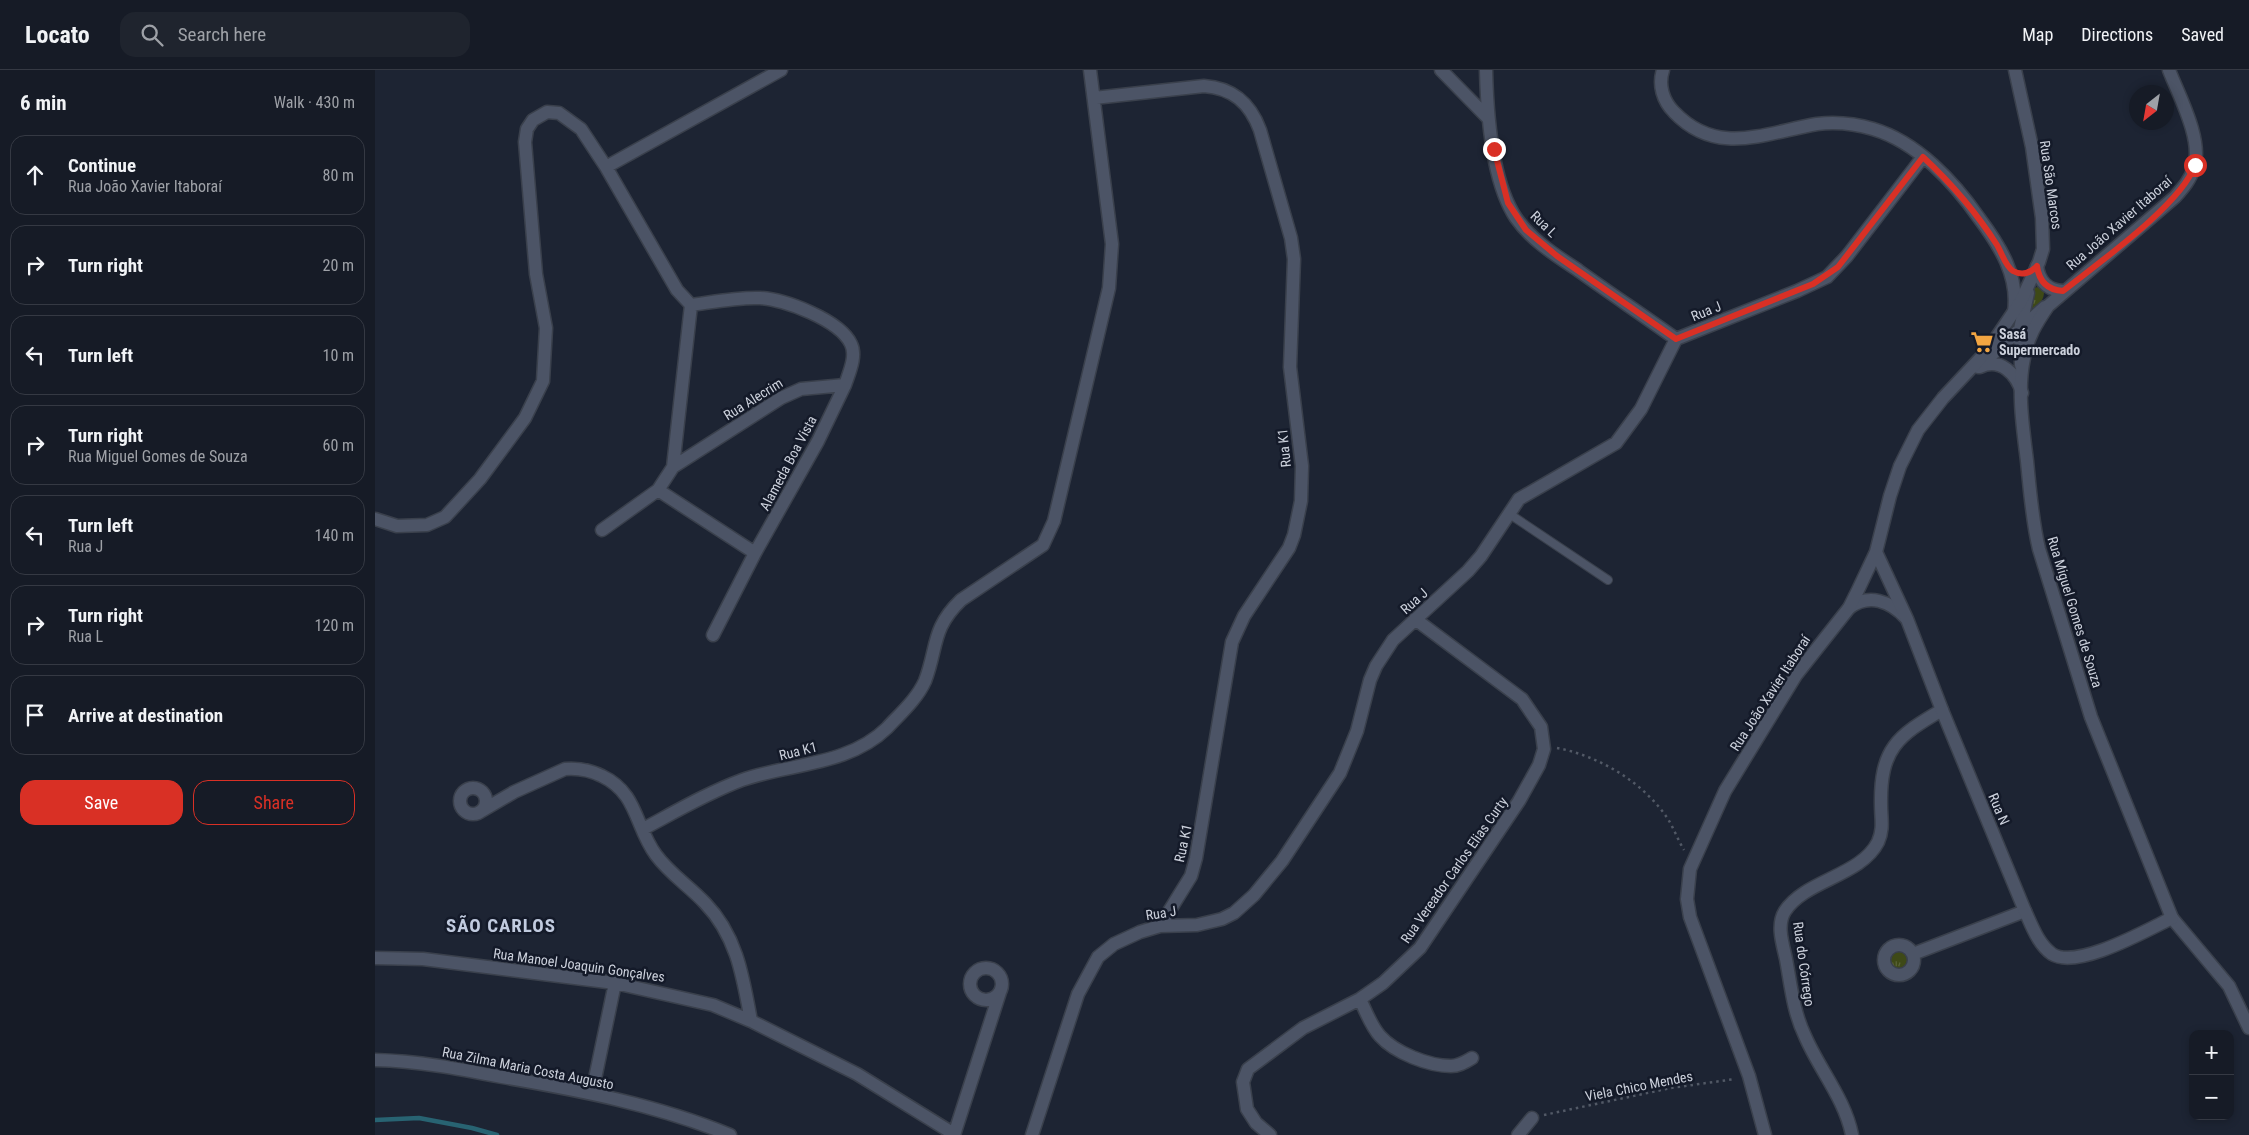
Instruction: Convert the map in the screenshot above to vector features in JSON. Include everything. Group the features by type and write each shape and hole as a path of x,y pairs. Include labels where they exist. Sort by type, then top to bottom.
{"street":[{"path":"606,167 781,70"},
{"name":"Rua K1","path":"643,829 724,787 744,779 829,759 852,751 873,740 917,695 924,682 938,630 952,608 961,600 1031,554 1047,539 1054,521 1100,330 1112,268 1111,244 1090,70"},
{"path":"1441,70 1487,116"},
{"name":"Rua L","path":"1486,70 1487,116 1508,203 1526,230 1551,251 1676,339"},
{"path":"1663,70 1661,85 1663,96 1670,108 1689,125 1716,137 1743,139 1819,124 1838,124 1885,133 1923,157 1970,204 1988,230 2009,267 2015,287 2017,306"},
{"name":"Rua São Marcos","path":"2015,70 2032,147 2042,218 2043,249 2036,270 2017,306"},
{"name":"Rua João Xavier Itaboraí","path":"2048,306 2175,197 2192,175 2196,155 2193,136 2169,70"},
{"name":"Rua K1","path":"1094,98 1204,86 1216,87 1239,97 1254,114 1260,130 1291,238 1294,259 1290,367 1302,466 1298,518 1289,548 1236,629 1196,858 1187,885 1159,926"},
{"path":"375,519 397,526 427,525 445,517 480,479 525,418 543,382 546,328 536,274 525,142 530,124 540,114 547,112 559,113 581,129 606,167 677,290 691,304"},
{"name":"Rua J","path":"1032,1135 1078,994 1097,957 1114,944 1159,926 1197,925 1222,919 1244,905 1269,878 1340,772 1357,731 1370,680 1376,666 1393,640 1468,571 1481,556 1519,499 1532,490 1607,450 1616,443 1641,409 1676,339 1805,288 1827,276 1847,256 1923,157"},
{"path":"2009,267 2023,273 2036,270"},
{"path":"1958,382 1979,367 2061,293 2045,285 2036,270"},
{"path":"2022,387 2020,330 2036,270"},
{"path":"691,304 759,298 775,300 810,312 836,328 851,344 853,359 845,385"},
{"path":"673,467 691,304"},
{"name":"Rua João Xavier Itaboraí","path":"1765,1135 1749,1076 1690,917 1687,885 1693,860 1725,791 1796,675 1849,608 1876,552 1890,496 1909,446 1929,415 1988,350 2017,306"},
{"name":"Rua Miguel Gomes de Souza","path":"2048,306 2039,319 2027,344 2022,387 2034,527 2039,548 2091,717 2172,918 2229,986 2249,1028"},
{"path":"1979,367 1989,364 2004,368 2022,387"},
{"name":"Rua Alecrim","path":"602,530 658,490 673,467 781,398 801,389 845,385"},
{"name":"Alameda Boa Vista","path":"713,635 755,553 818,441 845,385"},
{"path":"658,490 755,553"},
{"name":"Rua N","path":"1876,552 1907,619 1942,710 2025,911 2036,934 2047,949 2065,958 2089,955 2172,918"},
{"path":"1849,608 1862,600 1877,600 1891,605 1907,619"},
{"name":"Rua Vereador Carlos Elias Curty","path":"1270,1135 1256,1123 1247,1109 1243,1082 1248,1069 1303,1028 1360,999 1405,964 1432,933 1531,782 1539,765 1543,746 1541,727 1522,699 1415,619"},
{"name":"Rua do Córrego","path":"1852,1135 1845,1111 1813,1054 1794,1010 1781,933 1782,918 1792,903 1854,865 1874,849 1882,828 1883,774 1888,757 1897,741 1908,730 1942,710"},
{"path":"478,813 553,773 573,768 595,772 619,786 626,794 654,853 666,868 695,893 722,922 733,944 741,967 751,1021"},
{"path":"1913,954 2025,911"},
{"name":"Rua Manoel Joaquin Gonçalves","path":"375,958 423,959 615,983 713,1005 751,1021 857,1074 954,1134"},
{"path":"592,1093 615,983"},
{"path":"954,1134 1001,989"},
{"path":"1360,999 1373,1027 1381,1038 1404,1052 1432,1063 1451,1066 1472,1058"},
{"name":"Rua Zilma Maria Costa Augusto","path":"375,1060 409,1060 592,1093 709,1127 730,1135"},
{"path":"1518,1135 1532,1118"}],"lane":[{"path":"1508,513 1608,580"}],"path":[{"path":"1543,746 1585,756 1645,790 1668,820 1683,849 1693,860"},
{"name":"Viela Chico Mendes","path":"1532,1118 1671,1088 1749,1076"}],"green space":[{"path":"2038,287 2044,292 2043,297 2035,308 2031,308 2028,300 2034,288"},
{"path":"1899,949 1907,952 1910,960 1907,968 1899,971 1891,968 1888,960 1891,952"}],"waterway":[{"path":"375,1120 419,1118 472,1128 497,1135"}],"place":[{"name":"Sasá Supermercado","path":"1982,342"}],"district":[{"name":"SÃO CARLOS","path":"501,925"}],"route":[{"path":"1494,149 1501,182 1508,203 1515,217 1526,230 1557,256 1676,339 1813,284 1827,276 1847,256 1923,157 1970,204 2012,270 2019,273 2030,272 2037,266 2041,281 2049,288 2058,291 2063,291 2125,241 2175,197 2192,175 2195,165"}]}
